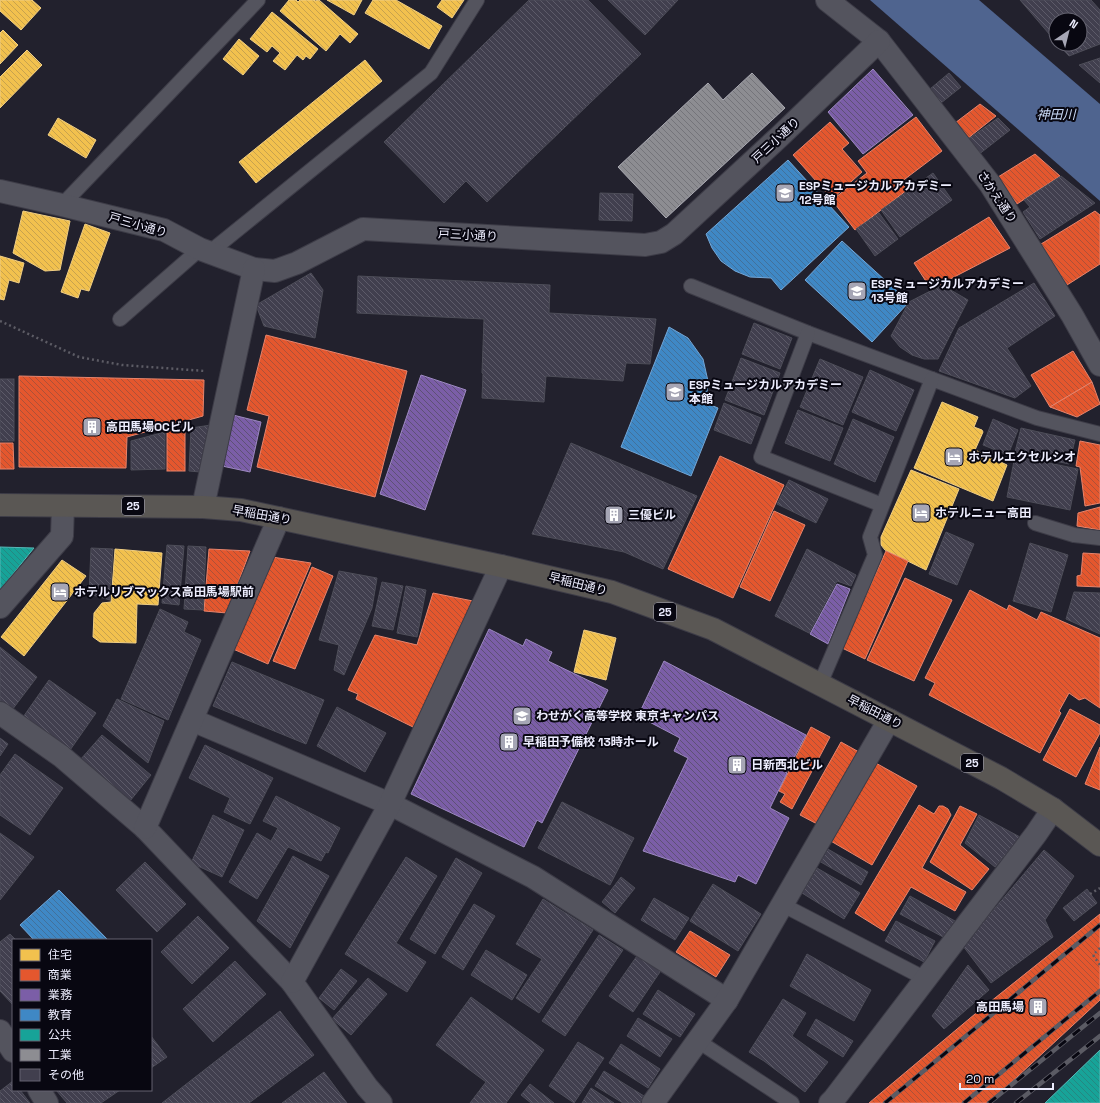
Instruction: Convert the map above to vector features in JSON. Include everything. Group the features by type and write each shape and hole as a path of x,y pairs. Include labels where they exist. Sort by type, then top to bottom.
{"main road":[{"name":"早稲田通り","path":"0,505 203,507 241,510 501,566 612,592 712,629 820,684 1001,778 1054,809 1100,845"}],"street":[{"name":"さかえ通り","path":"827,0 879,41 990,184 1072,314 1100,364"},
{"name":"戸三小通り","path":"0,191 164,230 205,251 254,269 275,271 297,263 363,228 645,245 661,242 674,234 773,143 879,41"},
{"path":"203,507 254,269"},
{"path":"0,608 62,536 63,506"},
{"path":"145,828 279,518"},
{"path":"292,982 390,804 501,566"},
{"path":"0,713 61,756 145,828 292,982 367,1088 381,1103"},
{"path":"192,720 390,804 533,877 727,1000"},
{"path":"654,1103 727,1000 889,720"},
{"path":"830,1103 926,979 1054,809"},
{"path":"0,1031 12,1049"},
{"path":"40,1091 47,1103"}],"lane":[{"path":"62,205 258,0"},
{"path":"120,319 431,73 477,0"},
{"path":"691,286 808,333 1037,418 1100,434"},
{"path":"808,333 761,457 882,505"},
{"path":"820,684 875,554 870,537 932,379"},
{"path":"1035,523 1074,535 1100,538"},
{"path":"782,905 926,979"},
{"path":"698,1042 792,1103"}],"path":[{"path":"0,321 79,357 122,365 231,372"},
{"path":"1090,894 1100,888"},
{"path":"1100,948 1093,955 1100,965"}],"water":[{"name":"神田川","path":"870,0 979,0 1100,104 1100,201"}],"building: 住宅":[{"path":"0,0 32,0 41,8 21,30 0,11"},
{"path":"289,0 296,0 298,2 300,0 319,0 358,34 350,43 340,34 326,51 280,11"},
{"path":"327,0 362,0 354,15"},
{"path":"373,0 396,0 442,26 429,49 365,13"},
{"path":"442,0 464,0 452,18 437,7"},
{"path":"272,12 318,49 310,59 306,56 303,60 297,55 285,70 273,61 280,53 272,46 267,52 250,39"},
{"path":"3,30 18,45 0,64 0,33"},
{"path":"239,39 259,56 243,75 223,59"},
{"path":"27,50 42,65 0,108 0,77"},
{"path":"365,60 382,81 256,183 239,162"},
{"path":"58,118 96,140 86,158 48,135"},
{"path":"23,211 70,221 60,270 45,271 13,253"},
{"path":"85,224 110,233 89,291 81,289 78,298 61,292"},
{"path":"0,256 24,263 19,283 9,280 4,300 0,299"},
{"name":"ホテルエクセルシオ","path":"942,402 978,417 974,427 982,430 983,432 975,450 1007,465 993,501 914,468"},
{"name":"ホテルニュー高田","path":"911,470 959,489 926,570 885,550 881,545 881,537"},
{"path":"115,549 162,553 158,605 137,604 136,643 100,642 93,637 94,613 102,603 111,602"},
{"path":"62,560 86,576 24,656 1,637"},
{"path":"584,630 616,638 606,680 574,672"}],"building: 商業":[{"path":"980,104 996,116 967,139 955,123"},
{"path":"916,117 942,151 901,182 907,190 855,230 832,200 867,173 858,161"},
{"path":"830,122 849,143 842,149 862,172 832,199 793,155"},
{"path":"1035,154 1060,176 1017,204 998,177"},
{"path":"1095,211 1100,215 1100,264 1067,285 1041,244"},
{"path":"989,217 1010,248 931,289 914,263"},
{"path":"266,335 407,371 375,497 257,467 269,416 247,410"},
{"path":"1073,351 1092,382 1050,407 1031,375"},
{"name":"高田馬場OCビル","path":"19,376 204,380 203,416 127,437 126,468 19,467"},
{"path":"1092,382 1100,404 1077,417 1050,407"},
{"path":"167,431 185,431 185,471 167,471"},
{"path":"1080,441 1100,445 1100,503 1085,506 1080,467 1076,466"},
{"path":"0,443 13,443 14,469 0,469"},
{"path":"720,456 784,485 733,598 668,569"},
{"path":"1100,507 1100,530 1077,526 1078,513"},
{"path":"774,511 805,525 770,601 740,587"},
{"path":"209,549 250,551 227,613 204,611"},
{"path":"886,551 908,561 865,659 842,648"},
{"path":"1083,553 1100,554 1100,587 1077,586 1077,576 1081,575"},
{"path":"272,557 311,563 268,664 233,649"},
{"path":"312,567 333,576 295,669 273,661"},
{"path":"905,578 952,600 914,681 867,660"},
{"path":"970,590 1007,610 1009,605 1037,620 1041,612 1100,638 1100,708 1085,698 1079,700 1069,693 1059,711 1061,713 1040,753 929,695 935,683 925,678"},
{"path":"433,593 473,601 415,728 356,699 358,694 348,690 375,635 417,645"},
{"path":"1070,709 1100,725 1100,733 1076,777 1043,760"},
{"path":"811,727 830,737 792,809 780,802 785,794 779,791"},
{"path":"841,742 859,752 819,825 800,815"},
{"path":"1100,747 1100,790 1085,784"},
{"path":"874,762 917,786 872,865 829,840"},
{"path":"919,805 934,814 939,806 943,806 948,809 951,815 922,868 966,892 955,911 911,887 884,931 855,913"},
{"path":"960,806 977,814 960,845 989,869 972,890 930,862"},
{"name":"高田馬場","path":"1100,914 1100,1000 989,1103 869,1103 975,1014"},
{"path":"690,931 730,955 716,977 676,952"}],"building: 業務":[{"path":"873,69 913,115 863,154 828,112"},
{"path":"421,375 466,390 425,510 380,494"},
{"path":"233,415 261,422 250,472 222,466"},
{"path":"837,584 850,589 828,644 810,634"},
{"name":"早稲田予備校 13時ホール","path":"489,629 523,646 526,639 552,652 548,661 608,690 542,823 537,820 524,847 411,794"},
{"name":"日新西北ビル","path":"664,661 806,735 770,808 789,818 756,884 738,875 735,882 643,851 688,758 674,751 680,738 638,716"}],"building: 教育":[{"name":"ESPミュージカルアカデミー 12号館","path":"788,160 849,227 781,290 771,278 750,277 735,271 721,261 712,248 706,234"},
{"name":"ESPミュージカルアカデミー 13号館","path":"842,241 909,302 872,342 805,280"},
{"name":"ESPミュージカルアカデミー 本館","path":"669,327 688,338 703,359 708,381 706,403 718,408 691,476 621,447"},
{"path":"59,890 107,939 33,939 20,925"}],"building: 公共":[{"path":"0,547 34,548 0,590"},
{"path":"1100,1050 1100,1103 1045,1103"}],"building: 工業":[{"path":"752,73 785,108 666,218 618,167 708,83 723,100"}],"building: その他":[{"path":"529,0 588,0 641,54 487,202 466,181 444,203 384,142"},
{"path":"608,0 678,0 645,35"},
{"path":"1020,0 1091,0 1100,10 1100,44 1088,49 1088,12 1048,12 1048,33"},
{"path":"1065,52 1079,52 1069,56"},
{"path":"1100,58 1100,83 1079,65"},
{"path":"949,73 961,87 941,103 930,89"},
{"path":"998,118 1010,130 978,155 967,140"},
{"path":"933,173 952,200 900,237 881,210"},
{"path":"1061,176 1095,203 1040,239 1023,212 1030,207 1024,200"},
{"path":"600,193 633,194 632,221 599,220"},
{"path":"879,213 898,239 875,256 856,229"},
{"path":"311,273 323,290 315,338 264,326 256,305"},
{"path":"358,276 550,285 549,313 656,319 650,364 626,363 623,381 546,376 544,402 482,398 484,319 357,313"},
{"path":"1034,283 1055,316 1007,348 1031,386 1015,398 939,371 959,328"},
{"path":"942,285 968,300 938,359 924,359 912,355 900,347 891,336 909,302"},
{"path":"754,323 792,338 780,369 742,354"},
{"path":"741,358 780,373 764,415 725,400"},
{"path":"820,359 863,377 843,425 800,407"},
{"path":"870,370 914,390 896,431 852,412"},
{"path":"0,379 14,379 14,441 0,441"},
{"path":"724,403 761,418 751,444 714,430"},
{"path":"798,410 843,428 830,461 785,443"},
{"path":"853,419 894,437 875,482 834,464"},
{"path":"993,419 1018,430 1008,455 983,445"},
{"path":"211,425 200,472 189,471 191,428"},
{"path":"1021,428 1075,440 1069,464 1015,452"},
{"path":"165,432 165,469 131,470 131,441"},
{"name":"三優ビル","path":"571,443 697,496 663,569 624,552 532,534"},
{"path":"1015,456 1078,469 1070,510 1007,497"},
{"path":"789,480 828,499 816,523 777,504"},
{"path":"946,532 974,544 957,585 929,574"},
{"path":"1030,543 1068,555 1051,612 1013,601"},
{"path":"167,545 184,546 179,605 162,603"},
{"path":"188,546 206,547 203,610 184,609"},
{"path":"91,548 113,549 110,600 89,594"},
{"path":"807,549 856,575 851,586 837,581 809,633 775,616"},
{"path":"339,571 377,578 372,608 344,675 334,670 339,645 319,640"},
{"path":"382,582 403,586 393,630 372,626"},
{"path":"406,586 426,590 417,637 397,633"},
{"path":"1074,592 1100,593 1100,634 1066,619"},
{"path":"160,609 188,622 184,632 201,640 168,720 121,699"},
{"path":"0,647 37,677 9,714 0,707"},
{"path":"232,662 324,700 306,744 213,706"},
{"path":"49,680 96,713 68,753 21,720"},
{"path":"117,699 164,721 148,763 103,726"},
{"path":"337,707 386,733 365,772 317,746"},
{"path":"102,735 151,775 130,801 80,760"},
{"path":"0,738 8,744 0,756"},
{"path":"205,745 273,778 250,824 224,812 230,798 189,778"},
{"path":"15,754 63,788 30,835 0,815 0,775"},
{"path":"276,796 340,828 328,853 326,852 321,861 288,847 257,899 229,882 257,833 271,841 278,828 263,821"},
{"path":"562,802 634,838 610,885 538,848"},
{"path":"213,815 244,830 222,877 191,863"},
{"path":"979,815 1020,837 995,867 965,843"},
{"path":"0,833 34,857 0,900"},
{"path":"826,848 868,872 861,885 819,861"},
{"path":"1044,850 1074,876 1045,920 1053,937 991,983 963,946"},
{"path":"293,856 329,876 290,948 257,921"},
{"path":"406,857 437,876 396,943 426,962 407,992 345,954"},
{"path":"456,858 482,873 435,954 410,939"},
{"path":"145,862 186,904 157,932 116,890"},
{"path":"817,868 860,893 844,919 802,893"},
{"path":"621,877 635,888 615,913 602,902"},
{"path":"713,884 761,914 738,951 690,921"},
{"path":"1087,889 1097,903 1074,921 1063,908"},
{"path":"910,896 955,921 945,938 900,914"},
{"path":"654,898 689,918 675,940 641,920"},
{"path":"543,899 593,930 539,1013 516,998 542,959 516,944"},
{"path":"474,904 495,916 463,970 442,957"},
{"path":"198,916 229,948 192,984 161,952"},
{"path":"896,921 935,941 924,962 885,941"},
{"path":"10,934 15,939 12,939 12,1004 0,991 0,942"},
{"path":"599,935 623,950 565,1036 542,1021"},
{"path":"486,950 527,975 512,1000 471,975"},
{"path":"639,953 662,969 633,1012 609,996"},
{"path":"807,954 871,990 854,1021 790,986"},
{"path":"235,961 266,994 213,1042 183,1009"},
{"path":"968,965 989,990 944,1029 932,1016"},
{"path":"341,969 357,981 334,1010 319,998"},
{"path":"368,978 387,994 351,1035 332,1019"},
{"path":"658,990 695,1014 680,1037 643,1014"},
{"path":"471,997 544,1050 506,1103 470,1103 486,1082 436,1045"},
{"path":"783,999 806,1013 792,1036 828,1062 805,1092 764,1061 749,1052"},
{"path":"280,1011 314,1055 249,1103 162,1103"},
{"path":"638,1018 672,1039 660,1057 627,1036"},
{"path":"816,1019 853,1041 843,1057 807,1035"},
{"path":"152,1037 167,1057 152,1067"},
{"path":"578,1042 604,1058 574,1103 549,1086"},
{"path":"621,1044 660,1069 648,1088 609,1063"},
{"path":"604,1071 644,1096 640,1103 623,1103 595,1086"},
{"path":"324,1072 347,1103 282,1103"},
{"path":"12,1082 12,1091 21,1091 30,1103 0,1103 0,1091"},
{"path":"530,1084 554,1103 531,1103 521,1095"},
{"path":"591,1088 614,1103 582,1103"},
{"path":"57,1091 119,1091 101,1103 67,1103"}],"railway":[{"path":"885,1103 1100,925"},
{"path":"964,1103 1100,991"},
{"path":"989,1103 1100,1013"},
{"path":"1016,1103 1100,1036"}],"place":[{"name":"ESPミュージカルアカデミー 12号館","path":"785,193"},
{"name":"ESPミュージカルアカデミー 13号館","path":"857,291"},
{"name":"ESPミュージカルアカデミー 本館","path":"675,392"},
{"name":"高田馬場OCビル","path":"92,427"},
{"name":"ホテルエクセルシオ","path":"954,457"},
{"name":"ホテルニュー高田","path":"921,513"},
{"name":"三優ビル","path":"614,515"},
{"name":"ホテルリブマックス高田馬場駅前","path":"60,592"},
{"name":"わせがく高等学校 東京キャンパス","path":"522,716"},
{"name":"早稲田予備校 13時ホール","path":"509,742"},
{"name":"日新西北ビル","path":"737,765"},
{"name":"高田馬場","path":"1038,1007"}]}
